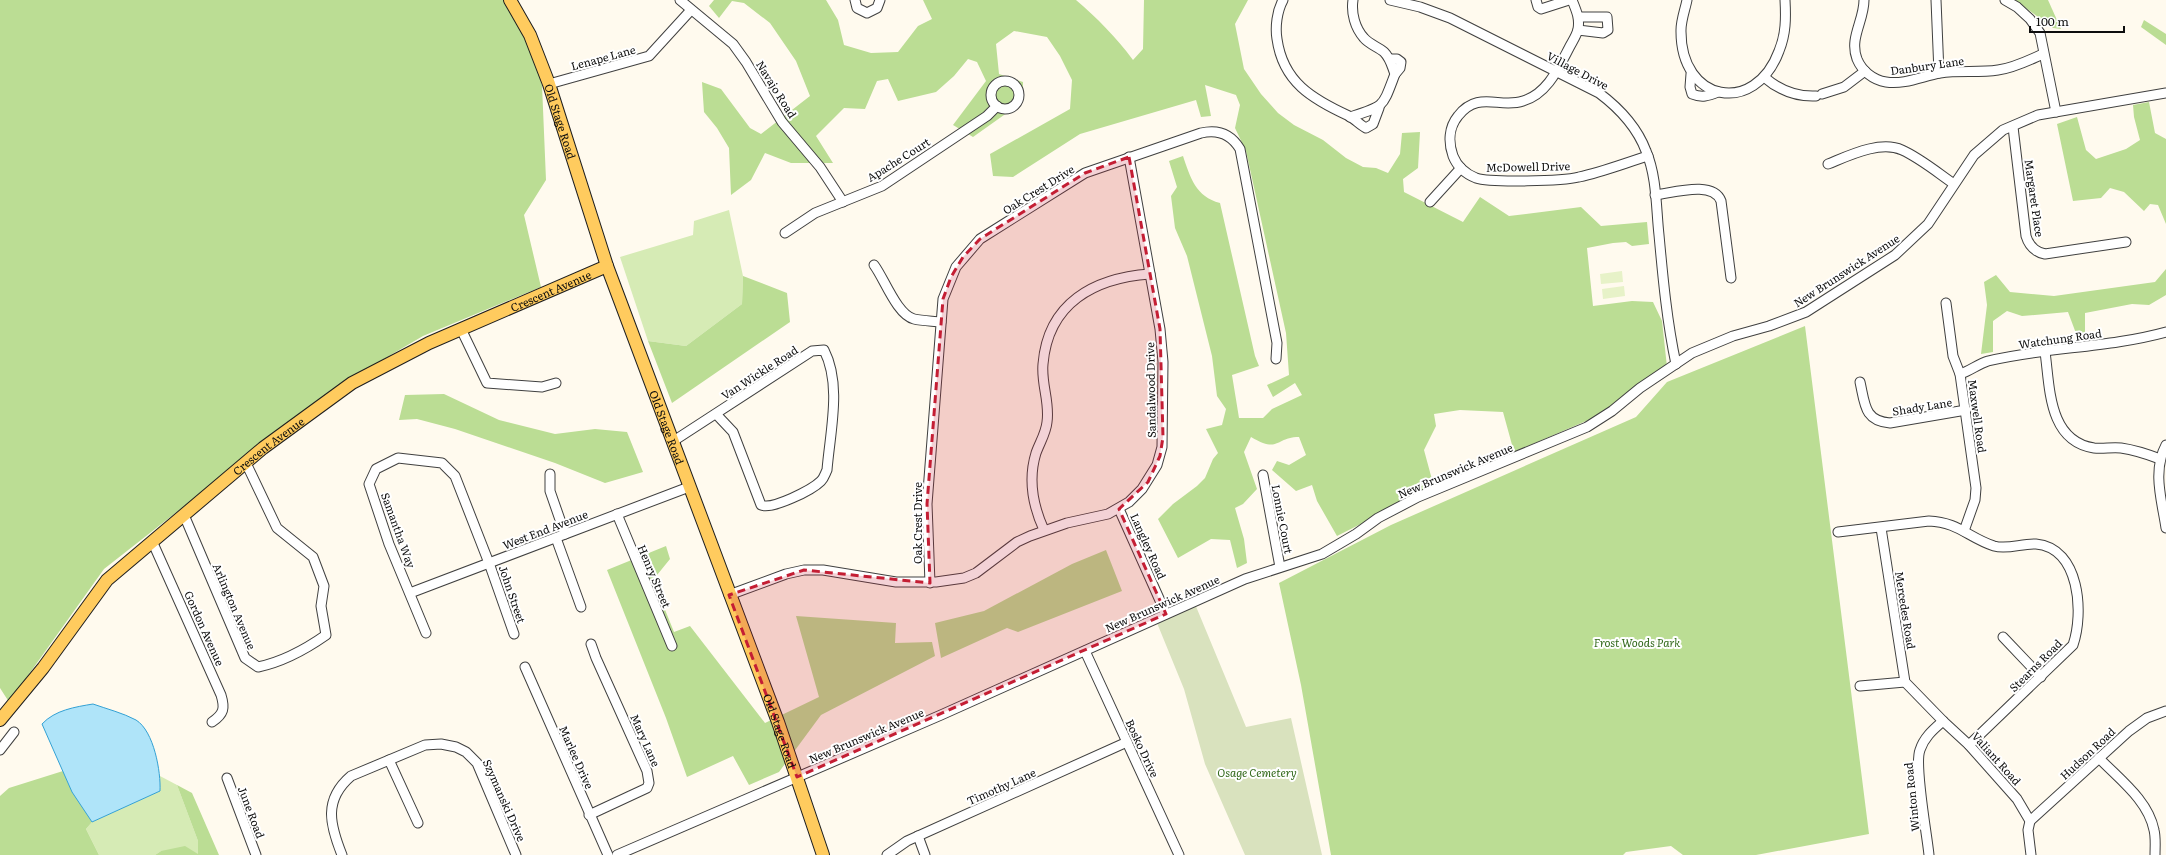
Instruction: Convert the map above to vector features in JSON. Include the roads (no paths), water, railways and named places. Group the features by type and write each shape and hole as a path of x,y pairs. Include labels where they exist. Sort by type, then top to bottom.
{"main road":[{"name":"Old Stage Road","path":"510,0 530,35 549,84 607,266 797,777 823,855"},
{"name":"Crescent Avenue","path":"0,720 43,668 107,580 246,463 352,383 429,343 607,266"}],"street":[{"name":"Navajo Road","path":"680,0 733,44 746,62 782,122 820,167 843,202"},
{"path":"855,0 857,8 867,13 877,8 880,0"},
{"path":"1283,0 1278,19 1277,35 1279,51 1285,68 1304,91 1350,117 1366,128 1373,124 1379,108 1385,100 1395,74 1390,59 1384,52 1364,38 1358,29 1353,18 1353,0"},
{"name":"Village Drive","path":"1390,0 1421,3 1599,93 1616,106 1637,134 1648,156 1655,195 1670,341 1676,364"},
{"path":"1536,0 1538,7 1541,9 1569,0"},
{"path":"1572,0 1579,17 1578,30 1603,32 1608,30 1606,17 1579,17"},
{"path":"1687,0 1681,30 1684,55 1691,74 1690,87 1692,94 1699,97 1708,96 1718,92"},
{"path":"1691,74 1701,84 1718,92 1728,93 1742,91 1751,87 1764,77 1779,52 1783,39 1786,19 1785,0"},
{"path":"1764,77 1785,92 1797,96 1819,95 1844,87 1865,71 1858,61 1854,45 1856,33 1862,19 1864,0"},
{"path":"1936,0 1940,73"},
{"path":"2005,0 2017,7 2030,19 2040,33 2043,54 2056,112"},
{"name":"Lenape Lane","path":"549,84 649,56 691,10"},
{"name":"McDowell Drive","path":"1578,30 1556,71 1545,88 1537,94 1523,101 1483,101 1475,103 1462,112 1452,126 1450,138 1451,151 1461,168 1472,176 1484,180 1578,178 1648,156"},
{"name":"Danbury Lane","path":"1865,71 1877,80 1893,83 1940,73 1998,70 2011,67 2043,54"},
{"name":"New Brunswick Avenue","path":"617,855 1085,651 1245,579 1322,554 1356,534 1378,518 1418,497 1587,427 1598,421 1640,388 1676,364 1712,343 1788,320 1806,312 1895,255 1928,224 1954,184 1983,146 2003,130 2026,119 2056,112 2166,93"},
{"name":"Apache Court","path":"785,233 815,213 882,186 987,116 997,106"},
{"path":"1350,117 1379,108"},
{"name":"Margaret Place","path":"2013,126 2026,236 2030,246 2045,254 2126,242"},
{"name":"Oak Crest Drive","path":"930,583 927,504 943,299 951,277 963,257 980,239 1085,173 1209,131 1222,132 1237,144 1240,149 1277,343 1276,359"},
{"path":"1828,164 1859,150 1890,147 1902,149 1954,184"},
{"name":"Sandalwood Drive","path":"729,595 786,574 804,570 823,570 896,582 930,583 964,578 976,572 1017,542 1044,530 1108,514 1119,509 1136,496 1148,482 1157,465 1162,447 1163,370 1160,329 1129,157"},
{"path":"1430,202 1461,168"},
{"path":"1655,195 1707,189 1716,192 1721,201 1731,278"},
{"path":"874,265 899,306 906,314 912,319 942,322"},
{"path":"1044,530 1034,498 1032,475 1033,464 1047,422 1043,364 1050,333 1067,306 1081,294 1107,282 1136,275 1150,274"},
{"name":"Maxwell Road","path":"1946,303 1953,356 1960,374 1966,410 1976,488 1975,500 1964,531"},
{"path":"461,329 486,383 542,388 556,383"},
{"name":"Watchung Road","path":"1960,374 1986,362 2127,341 2166,332"},
{"name":"Van Wickle Road","path":"672,442 812,351 824,350 830,363 833,394 827,470 822,480 813,487 772,507 761,505 733,432 716,414"},
{"path":"2045,352 2054,413 2060,426 2067,434 2079,443 2089,447 2134,450 2160,459"},
{"name":"Shady Lane","path":"1860,382 1866,410 1875,420 1881,423 1890,423 1966,410"},
{"path":"2166,445 2160,459 2158,477 2166,528"},
{"name":"Samantha Way","path":"426,633 389,544 369,484 376,469 398,458 442,463 455,476 489,562"},
{"name":"Arlington Avenue","path":"184,515 245,658 250,663 258,667 267,666 308,647 326,635 321,606 324,586 313,557 277,528 246,463"},
{"path":"550,474 550,491 565,534"},
{"name":"Lonnie Court","path":"1263,475 1280,567"},
{"name":"West End Avenue","path":"410,594 489,562 556,538 689,486"},
{"name":"Langley Road","path":"1119,509 1166,614"},
{"name":"Henry Street","path":"617,514 672,646"},
{"name":"Stearns Road","path":"1838,532 1929,521 1953,524 1995,546 2044,545 2059,554 2070,567 2078,610 2077,631 2073,645 1969,745"},
{"name":"Mercedes Road","path":"1881,528 1906,682"},
{"path":"556,538 581,607"},
{"name":"Gordon Avenue","path":"152,541 221,695 224,706 221,715 212,722"},
{"name":"John Street","path":"489,562 514,634"},
{"path":"2002,637 2041,677"},
{"name":"Mary Lane","path":"589,815 647,788 649,783 647,771 591,644"},
{"name":"Bosko Drive","path":"1085,651 1180,855"},
{"name":"Marlee Drive","path":"525,667 589,815 608,855"},
{"path":"1860,686 1906,682"},
{"name":"Valiant Road","path":"1906,682 1943,721 1969,745 2017,799 2030,821"},
{"name":"Hudson Road","path":"2030,821 2139,724 2148,718 2166,711"},
{"name":"Winton Road","path":"1929,855 1918,767 1919,751 1931,732 1943,721"},
{"path":"0,750 14,732"},
{"name":"Timothy Lane","path":"887,855 900,845 918,836 1127,742"},
{"name":"Szymanski Drive","path":"342,855 332,829 331,819 332,808 337,792 351,776 430,744 446,744 466,752 477,763 516,855"},
{"path":"2099,758 2139,799 2147,810 2154,830 2155,855"},
{"path":"389,760 418,823"},
{"name":"June Road","path":"227,778 256,855"},
{"path":"2030,821 2028,830 2031,855"},
{"path":"918,836 925,855"}],"water":[{"path":"93,704 120,713 136,720 142,725 152,742 158,763 160,791 92,822 72,792 42,724 47,719 59,712"}],"park label":[{"name":"Frost Woods Park","path":"1637,642"},
{"name":"Osage Cemetery","path":"1257,772"}]}
